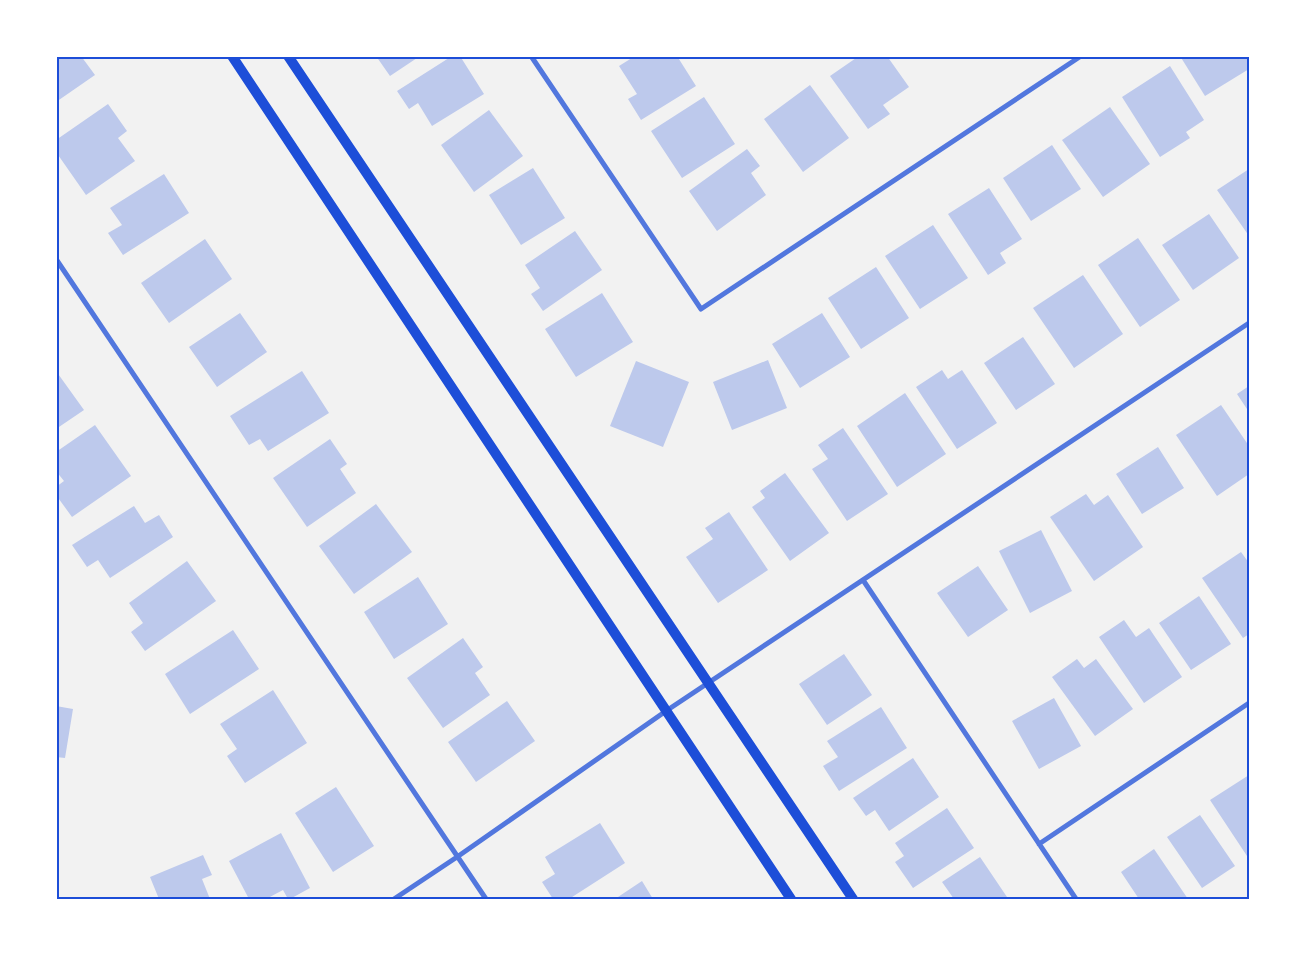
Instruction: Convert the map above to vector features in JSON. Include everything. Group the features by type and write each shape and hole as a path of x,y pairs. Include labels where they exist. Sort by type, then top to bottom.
{"main road":[{"path":"232,56 791,899"},
{"path":"288,56 853,899"}],"street":[{"path":"531,56 701,310 1081,56"},
{"path":"56,259 486,899"},
{"path":"394,899 666,711 1249,323"},
{"path":"863,580 1076,899"},
{"path":"1039,844 1249,703"}],"building":[{"path":"56,56 81,56 95,75 56,102"},
{"path":"376,56 420,56 390,76"},
{"path":"452,56 460,56 484,94 432,126 418,103 409,109 397,91"},
{"path":"635,56 677,56 696,86 641,120 628,99 637,94 619,66"},
{"path":"859,56 887,56 909,87 883,105 890,114 868,129 830,76"},
{"path":"1180,56 1247,56 1249,69 1205,96"},
{"path":"1170,66 1204,120 1186,132 1190,138 1160,157 1122,97"},
{"path":"810,85 849,138 803,172 764,119"},
{"path":"704,97 735,144 682,178 651,131"},
{"path":"108,104 127,131 118,138 135,161 86,195 56,152 56,140"},
{"path":"1110,107 1150,164 1103,197 1062,140"},
{"path":"489,110 523,156 474,192 441,145"},
{"path":"1052,145 1081,189 1031,221 1003,178"},
{"path":"747,149 760,166 751,173 766,195 717,231 689,191"},
{"path":"533,168 565,218 521,245 489,195"},
{"path":"1249,169 1249,236 1217,190"},
{"path":"164,174 189,213 123,255 108,233 122,225 110,208"},
{"path":"989,188 1022,239 1000,253 1006,263 988,275 948,214"},
{"path":"1209,214 1239,258 1193,290 1162,245"},
{"path":"933,225 968,278 920,309 885,256"},
{"path":"575,231 602,270 543,311 531,294 540,288 525,265"},
{"path":"1138,238 1180,300 1140,327 1098,265"},
{"path":"205,239 232,279 169,323 141,283"},
{"path":"876,267 909,318 861,349 828,298"},
{"path":"1083,275 1123,334 1074,368 1033,308"},
{"path":"602,293 633,342 576,377 545,329"},
{"path":"240,313 267,352 217,387 189,347"},
{"path":"822,313 850,357 800,388 772,344"},
{"path":"1023,337 1055,384 1016,410 984,363"},
{"path":"768,360 787,408 732,430 713,382"},
{"path":"636,361 689,382 663,447 610,426"},
{"path":"942,370 948,379 962,370 997,423 957,449 916,387"},
{"path":"56,371 84,410 56,429"},
{"path":"302,371 329,413 268,451 260,439 249,445 230,416"},
{"path":"1249,386 1249,412 1237,394"},
{"path":"905,393 946,454 897,487 857,426"},
{"path":"1221,405 1249,446 1249,474 1217,496 1176,435"},
{"path":"95,425 131,476 72,517 56,495 56,487 64,481 56,471 56,452"},
{"path":"843,428 888,494 847,521 812,469 828,459 818,445"},
{"path":"330,439 347,464 340,469 356,493 307,527 273,478"},
{"path":"1158,447 1184,488 1142,514 1116,474"},
{"path":"785,473 829,533 790,561 752,507 765,498 760,491"},
{"path":"1086,494 1094,505 1108,495 1143,547 1094,581 1050,517"},
{"path":"376,504 412,552 354,594 319,546"},
{"path":"134,506 145,523 159,515 173,537 110,578 98,560 87,567 72,545"},
{"path":"729,512 768,570 718,603 686,557 713,539 705,528"},
{"path":"1041,530 1072,591 1030,613 999,551"},
{"path":"1241,552 1249,563 1249,634 1243,638 1202,578"},
{"path":"187,561 216,601 145,651 131,632 143,623 129,603"},
{"path":"978,566 1008,610 968,637 937,593"},
{"path":"418,577 448,624 394,659 364,612"},
{"path":"1199,596 1231,644 1191,670 1159,623"},
{"path":"1124,620 1136,637 1149,628 1182,677 1144,703 1099,637"},
{"path":"233,630 259,669 190,714 165,674"},
{"path":"463,638 483,667 475,673 490,695 443,728 407,678"},
{"path":"844,654 872,695 827,725 799,684"},
{"path":"1077,659 1084,668 1096,659 1133,709 1095,736 1052,677"},
{"path":"273,690 307,743 245,783 227,756 237,749 220,724"},
{"path":"1054,698 1081,746 1039,769 1012,721"},
{"path":"507,701 535,741 476,782 448,742"},
{"path":"56,706 73,709 65,758 56,757"},
{"path":"881,707 907,748 839,791 823,766 838,757 827,741"},
{"path":"913,758 939,797 889,831 875,810 866,816 853,798"},
{"path":"1249,775 1249,854 1247,856 1210,800"},
{"path":"336,787 374,846 333,872 295,813"},
{"path":"947,808 974,848 913,888 895,862 904,856 895,843"},
{"path":"1200,815 1235,866 1202,888 1167,837"},
{"path":"600,823 625,863 569,899 553,899 542,882 555,874 545,857"},
{"path":"281,833 310,888 290,899 288,899 283,890 266,899 249,899 229,861"},
{"path":"1154,849 1188,899 1139,899 1121,872"},
{"path":"203,855 212,875 202,879 210,899 159,899 150,877"},
{"path":"980,857 1007,897 954,899 942,882"},
{"path":"642,881 653,899 615,899"}]}
